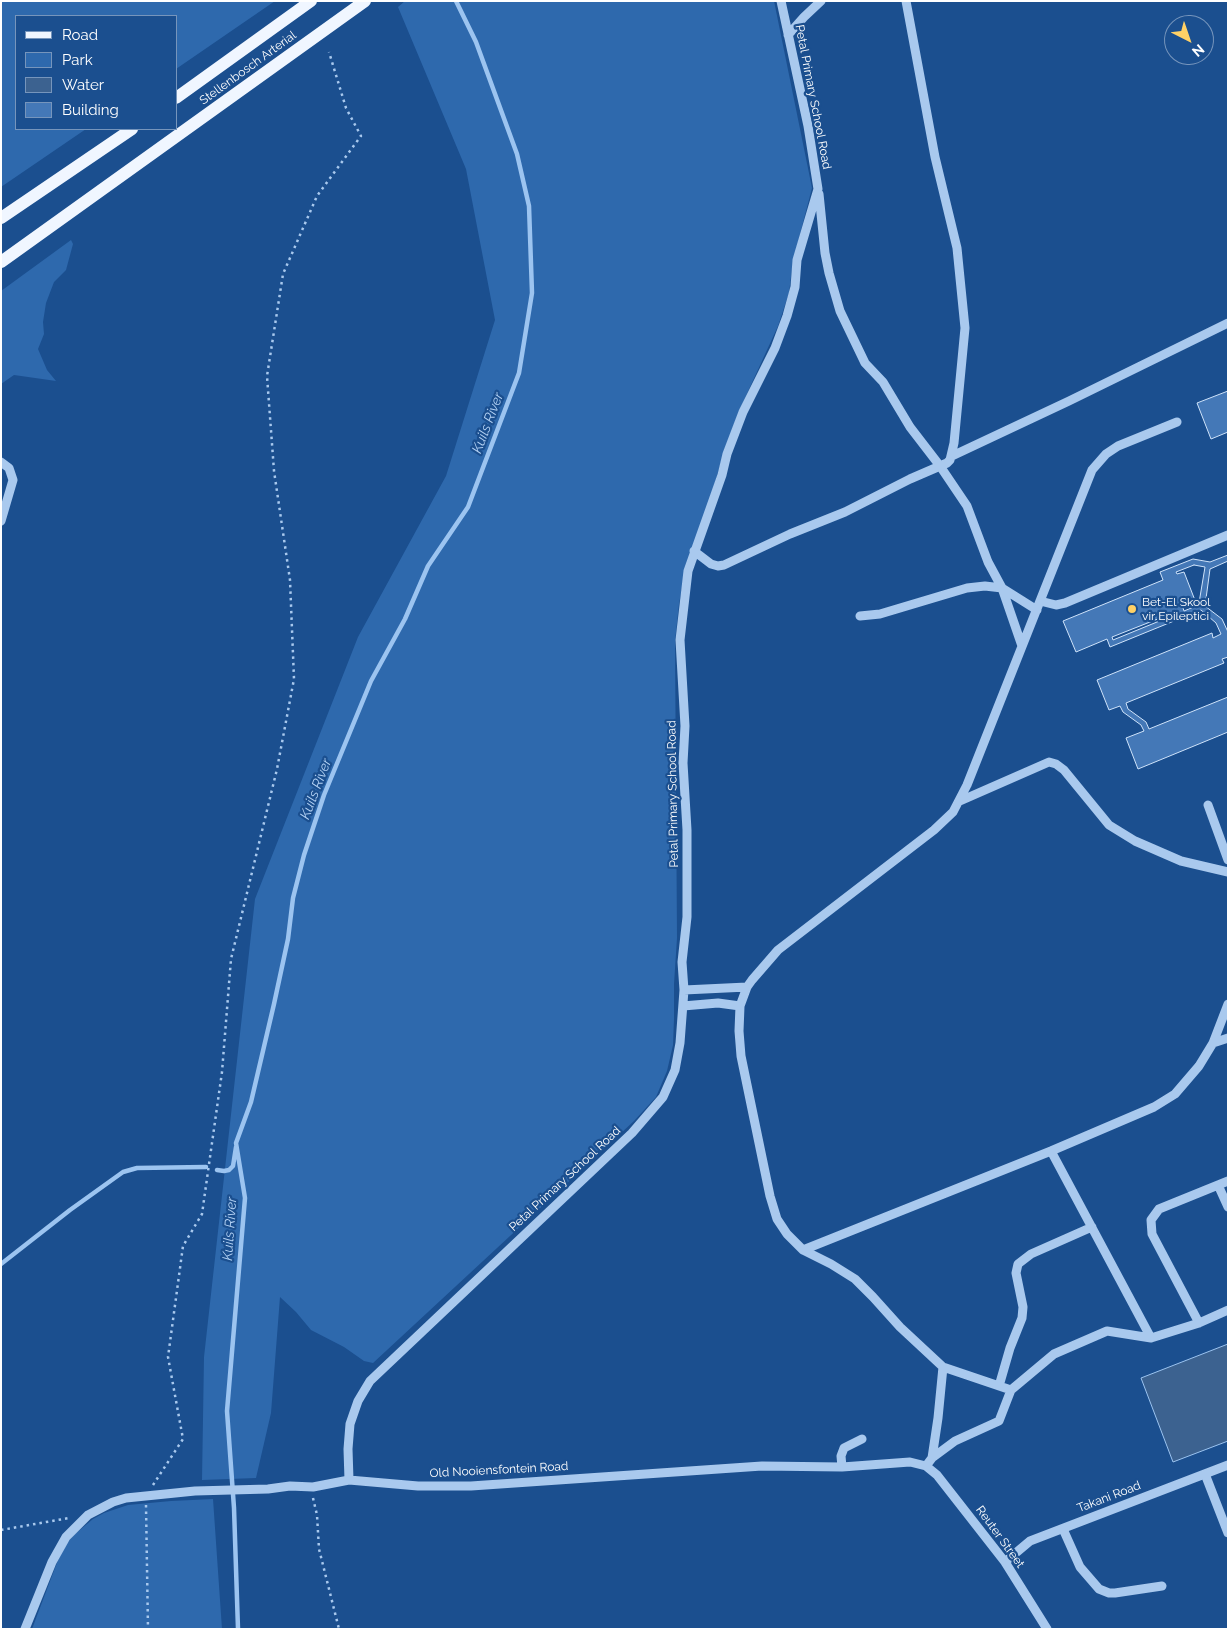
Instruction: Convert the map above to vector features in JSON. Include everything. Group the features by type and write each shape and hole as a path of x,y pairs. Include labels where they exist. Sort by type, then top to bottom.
{"main road":[{"name":"Stellenbosch Arterial","path":"178,97 311,1"},
{"name":"Stellenbosch Arterial","path":"1,262 365,1"},
{"path":"1,218 131,130"}],"street":[{"name":"Petal Primary School Road","path":"349,1480 348,1449 350,1424 358,1401 370,1381 632,1133 663,1096 675,1070 680,1043 684,990 682,962 687,917 688,830 683,763 685,726 680,640 688,571 722,475 726,454 743,412 775,348 787,316 794,287 797,260 818,189 808,126 781,1"},
{"path":"788,34 821,1"},
{"path":"694,551 711,564 724,566 790,534 845,512 910,479 947,463 952,456 961,389 965,328 957,248 935,157 906,1"},
{"path":"818,189 826,265 840,311 865,363 883,382 910,427 940,466 967,506 988,562 1002,588 1022,646"},
{"path":"952,456 1228,323"},
{"path":"1012,1390 943,1367 900,1327 873,1296 855,1279 803,1250 787,1234 777,1219 770,1196 741,1056 740,1006 747,987 778,950 934,830 960,802 1092,470 1106,454 1118,446 1177,422"},
{"path":"1,462 9,468 14,480 1,521"},
{"path":"1040,601 1056,605 1065,604 1228,535"},
{"path":"860,616 880,614 967,588 985,586 1002,588 1037,610"},
{"path":"960,802 1049,762 1056,764 1064,770 1110,825 1120,832 1155,851 1181,861 1228,872"},
{"path":"1208,805 1228,860"},
{"path":"684,990 747,987"},
{"path":"682,1006 718,1003 740,1006"},
{"path":"803,1250 1052,1151 1154,1107 1175,1094 1199,1066 1213,1042 1228,1004"},
{"path":"1213,1042 1228,1038"},
{"path":"1052,1151 1151,1338"},
{"path":"1199,1322 1152,1234 1150,1225 1153,1216 1159,1209 1228,1181"},
{"path":"1218,1184 1228,1207"},
{"path":"999,1386 1010,1348 1022,1318 1023,1307 1016,1273 1018,1264 1031,1254 1092,1227"},
{"path":"929,1462 955,1441 999,1421 1012,1390 1054,1354 1106,1331 1151,1338 1228,1310"},
{"path":"929,1462 938,1418 943,1367"},
{"path":"842,1466 841,1456 844,1448 862,1439"},
{"name":"Old Nooiensfontein Road","path":"25,1629 58,1549 70,1531 88,1515 113,1502 126,1498 195,1491 268,1489 290,1486 313,1487 349,1480 418,1486 471,1486 762,1466 842,1466 929,1462"},
{"name":"Reuter Street","path":"929,1462 1005,1562 1047,1629"},
{"name":"Takani Road","path":"1005,1562 1030,1542 1228,1465"},
{"path":"1205,1474 1228,1533"},
{"path":"1063,1529 1080,1567 1099,1589 1104,1592 1115,1593 1162,1586"}],"path":[{"path":"148,1629 146,1496 183,1439 168,1357 183,1246 202,1214 222,1072 231,959 277,769 294,680 290,580 274,471 267,376 283,274 317,196 361,136 346,108 329,52"},
{"path":"313,1487 319,1549 339,1629"},
{"path":"1,1530 88,1515"}],"green space":[{"path":"1,1 275,1 178,68 178,15 15,15 15,130 85,130 1,187"},
{"path":"405,1 774,1 812,188 793,261 789,293 778,326 739,411 724,451 685,570 679,604 675,641 677,938 673,1045 667,1071 656,1097 634,1121 373,1363 364,1361 344,1347 311,1330 280,1297 271,1413 256,1478 202,1480 204,1357 255,899 358,637 446,476 495,320 466,169 398,7"},
{"path":"71,240 73,244 66,270 54,282 46,303 43,322 44,334 38,349 47,370 56,381 14,375 1,384 1,291"},
{"path":"213,1499 222,1629 32,1629 58,1560 67,1543 93,1519 128,1505"}],"water":[{"path":"1228,1344 1228,1441 1173,1462 1141,1378"}],"building":[{"path":"1228,391 1228,432 1211,439 1197,403"},
{"path":"1228,555 1228,561 1210,569 1205,606 1222,619 1228,632 1228,657 1222,659 1224,663 1126,703 1128,709 1146,722 1149,729 1228,697 1228,732 1138,769 1126,738 1144,731 1141,725 1123,712 1120,706 1109,710 1097,680 1212,633 1213,638 1221,634 1216,623 1201,610 1110,647 1107,639 1076,652 1063,621 1163,580 1160,572 1193,559 1210,562","holes":["1194,565 1205,567 1199,603 1184,611 1183,608 1196,603 1184,572 1177,574 1176,572","1178,611 1179,613 1113,640 1112,637"]}],"waterway":[{"name":"Kuils River","path":"238,1629 234,1508 227,1411 245,1198 236,1143 251,1102 274,1004 288,939 293,898 304,855 324,795 371,681 405,619 428,566 468,507 519,373 532,293 529,206 517,154 476,42 456,1"},
{"path":"217,1170 229,1170 233,1166 236,1147"},
{"path":"1,1264 70,1210 123,1172 137,1168 206,1167"}],"place":[{"name":"Bet-El Skool vir Epileptici","path":"1132,609"}]}
